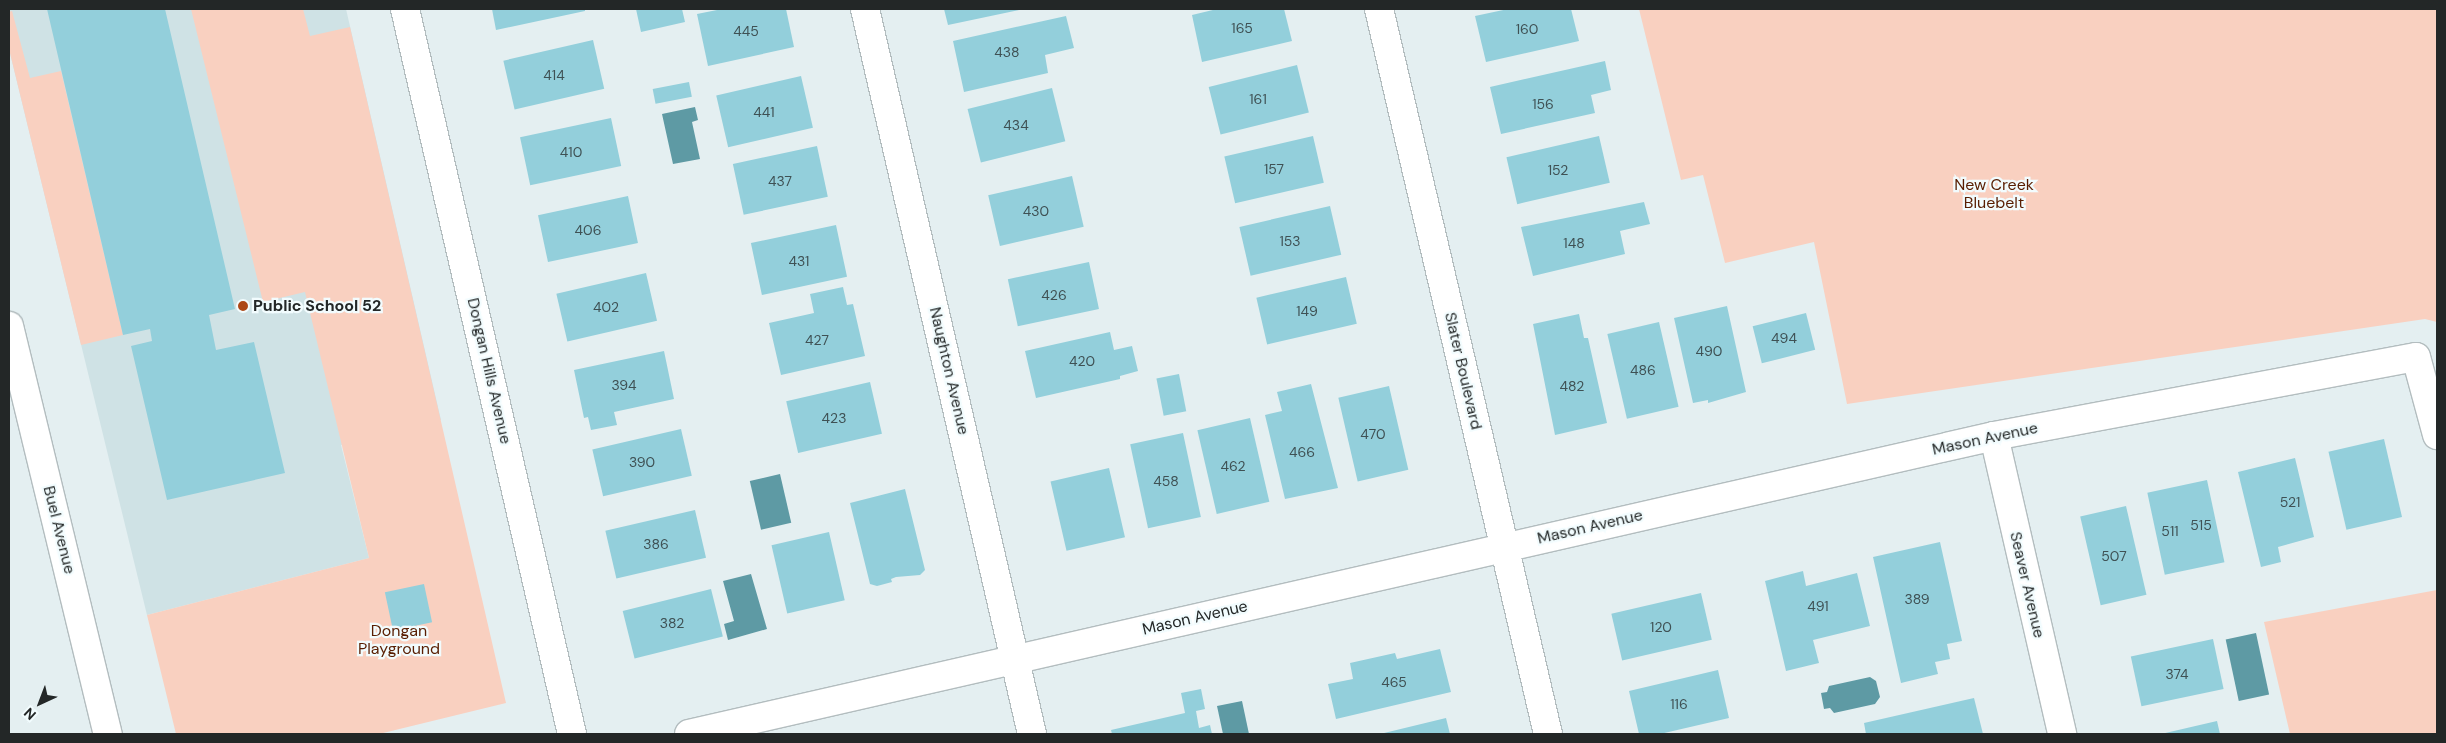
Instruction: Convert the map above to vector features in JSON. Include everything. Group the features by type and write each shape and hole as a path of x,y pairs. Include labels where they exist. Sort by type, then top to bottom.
{"street":[{"name":"Dongan Hills Avenue","path":"405,9 572,734"},
{"name":"Naughton Avenue","path":"865,9 1032,734"},
{"name":"Slater Boulevard","path":"1379,9 1548,734"},
{"name":"Buel Avenue","path":"9,326 108,734"},
{"name":"Mason Avenue","path":"689,734 1504,546 1994,436 2416,357 2437,435"},
{"name":"Seaver Avenue","path":"1994,436 2062,734"}],"shaded area":[{"name":"Public School 52","path":"9,9 346,9 441,420 341,445 369,558 147,615 9,49"}],"green space":[{"name":"Dongan Playground","path":"191,9 303,9 310,36 350,27 506,703 379,734 176,734 147,615 369,558 305,292 263,302"},
{"name":"New Creek Bluebelt","path":"1639,9 2437,9 2437,322 2425,319 1847,404 1814,242 1725,263 1703,175 1681,180"},
{"path":"12,11 30,78 61,71 123,335 81,345 9,49 9,12"},
{"path":"2437,590 2437,734 2290,734 2264,622"}],"water":[{"path":"695,107 698,120 692,122 700,159 673,164 662,114"},
{"path":"780,474 791,523 761,530 750,481"},
{"path":"751,574 767,629 728,640 724,624 734,621 723,581"},
{"path":"2256,633 2269,695 2239,701 2226,639"},
{"path":"1870,677 1876,681 1880,697 1875,704 1834,713 1830,708 1824,709 1821,693 1827,692 1829,686"},
{"path":"1242,701 1249,734 1223,734 1217,706"}],"building":[{"path":"47,9 165,9 235,309 209,315 216,350 254,342 285,473 167,500 131,346 152,341 150,329 123,335"},
{"path":"492,9 585,9 585,11 496,30"},
{"path":"636,9 682,9 685,22 641,32"},
{"path":"722,9 786,9 794,47 708,66 697,14"},
{"path":"944,9 1019,9 1019,10 948,25"},
{"path":"1217,9 1284,9 1292,41 1202,62 1192,15"},
{"path":"1508,9 1571,9 1579,41 1486,62 1475,16"},
{"path":"1066,16 1074,48 1045,55 1048,73 964,92 953,41"},
{"path":"593,40 604,89 515,109 503,61"},
{"path":"1605,61 1611,90 1591,95 1595,113 1501,134 1490,87"},
{"path":"1297,65 1309,113 1221,135 1209,87"},
{"path":"801,76 813,128 728,147 716,96"},
{"path":"689,82 692,97 656,104 653,89"},
{"path":"1052,88 1065,141 981,162 968,109"},
{"path":"611,118 621,166 530,185 520,137"},
{"path":"1313,136 1324,183 1235,203 1224,156"},
{"path":"1599,136 1610,183 1517,204 1506,157"},
{"path":"817,146 828,197 744,215 733,164"},
{"path":"1072,176 1084,227 1000,246 988,195"},
{"path":"628,196 638,243 548,262 538,215"},
{"path":"1644,202 1650,224 1620,231 1625,254 1533,276 1521,227"},
{"path":"1330,206 1341,255 1251,276 1239,227"},
{"path":"836,225 847,277 762,295 751,243"},
{"path":"1089,262 1099,309 1018,326 1008,279"},
{"path":"646,273 657,321 567,341 556,294"},
{"path":"1346,277 1357,324 1267,344 1256,298"},
{"path":"843,287 847,305 853,304 865,356 781,375 769,323 814,313 810,294"},
{"path":"1727,306 1746,392 1708,403 1708,400 1693,403 1674,318"},
{"path":"1806,313 1815,350 1762,363 1753,326"},
{"path":"1579,314 1584,338 1588,338 1607,423 1555,435 1533,324"},
{"path":"1659,322 1679,407 1627,419 1607,334"},
{"path":"1110,332 1114,350 1132,346 1138,371 1120,376 1120,379 1036,398 1025,351"},
{"path":"664,351 674,399 614,412 617,425 591,430 588,417 584,418 574,370"},
{"path":"1179,374 1186,411 1164,416 1156,378"},
{"path":"870,382 882,434 798,453 786,401"},
{"path":"1311,384 1338,488 1285,499 1265,415 1282,411 1277,392"},
{"path":"1389,386 1408,470 1358,481 1338,398"},
{"path":"1250,418 1269,502 1217,514 1197,430"},
{"path":"681,429 692,476 603,496 592,449"},
{"path":"1183,433 1201,517 1148,528 1130,444"},
{"path":"2384,439 2402,517 2346,530 2328,452"},
{"path":"2295,458 2314,537 2278,547 2281,562 2261,567 2238,472"},
{"path":"1109,468 1125,537 1067,551 1051,481"},
{"path":"2207,480 2224,562 2165,575 2147,493"},
{"path":"905,489 925,570 920,575 896,577 891,579 892,582 877,586 870,584 850,503"},
{"path":"2126,506 2146,595 2101,605 2080,517"},
{"path":"695,510 706,558 616,578 605,531"},
{"path":"829,532 845,600 787,613 772,545"},
{"path":"1940,542 1962,641 1947,644 1950,659 1935,662 1938,674 1901,683 1873,557"},
{"path":"1803,571 1806,586 1857,573 1870,626 1813,640 1819,663 1786,671 1765,581"},
{"path":"424,584 432,622 393,630 385,592"},
{"path":"711,589 723,637 635,659 623,611"},
{"path":"1701,593 1712,640 1622,660 1611,614"},
{"path":"2213,639 2224,689 2141,706 2131,656"},
{"path":"1440,649 1451,692 1336,719 1328,684 1353,679 1350,663 1395,653 1397,659"},
{"path":"1718,670 1729,718 1660,734 1639,734 1629,691"},
{"path":"1201,689 1205,709 1196,711 1199,728 1210,725 1212,734 1112,734 1111,730 1185,713 1181,693"},
{"path":"1974,698 1983,734 1866,734 1864,723"},
{"path":"1446,718 1450,734 1380,734"},
{"path":"2217,721 2220,734 2161,734"}],"place":[{"name":"Public School 52","path":"243,306"}]}
